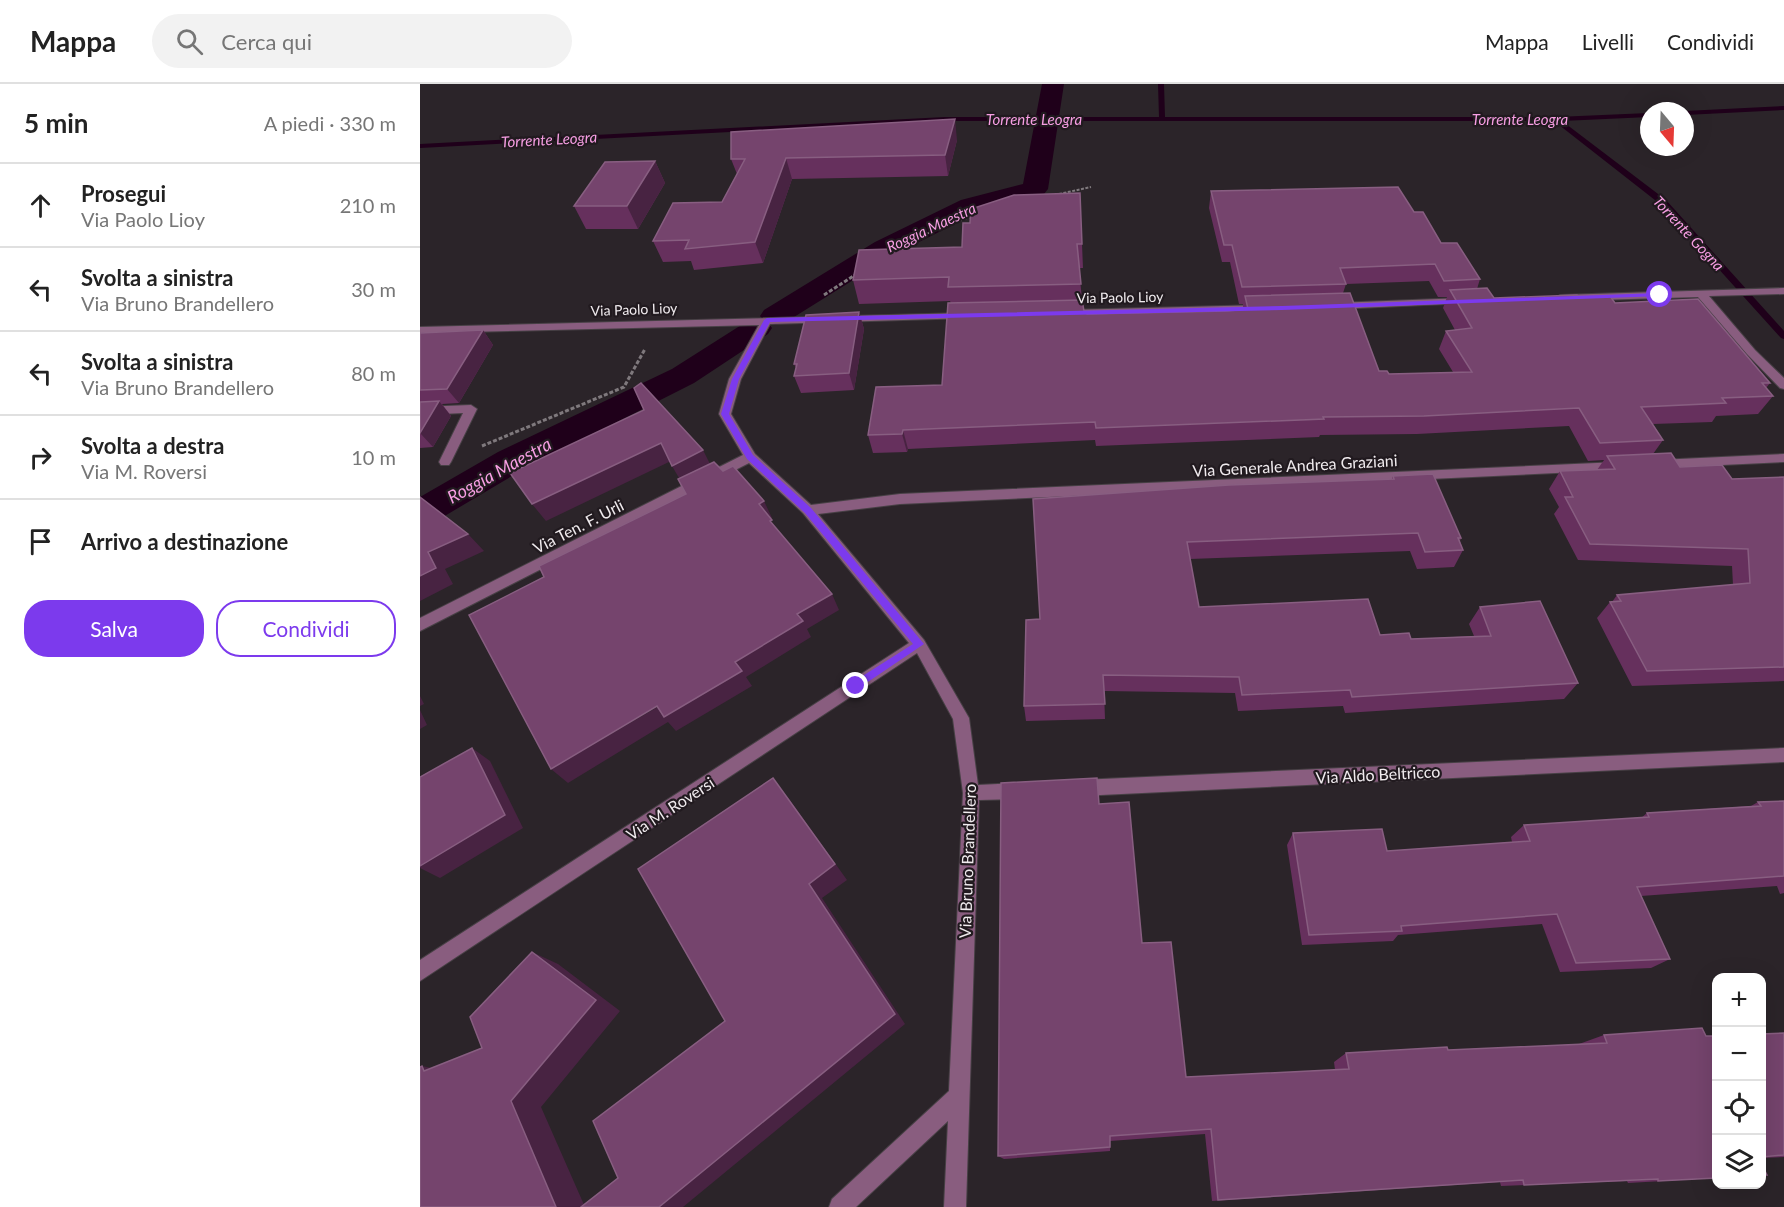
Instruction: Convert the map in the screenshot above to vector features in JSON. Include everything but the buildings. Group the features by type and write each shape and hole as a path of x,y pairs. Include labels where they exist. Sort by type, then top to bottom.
{"street":[{"path":"1554,298 1784,291"},
{"path":"1700,293 1751,352 1784,385"},
{"path":"1318,307 1471,301"},
{"name":"Via Paolo Lioy","path":"1056,313 1270,308"},
{"name":"Via Paolo Lioy","path":"420,330 973,315"},
{"name":"Via Bruno Brandellero","path":"767,320 735,379 725,414 750,457 808,510 920,644 962,718 971,793 957,1098 955,1207"},
{"path":"420,411 471,409 445,462"},
{"name":"Via Ten. F. Urli","path":"420,625 750,457"},
{"name":"Via Generale Andrea Graziani","path":"808,510 900,499 1784,458"},
{"name":"Via M. Roversi","path":"420,971 920,644"},
{"name":"Via Aldo Beltricco","path":"1067,788 1784,755"},
{"path":"971,793 1031,790"},
{"path":"840,1207 957,1098"}],"path":[{"path":"1058,194 1091,187"},
{"path":"890,254 936,228 980,213"},
{"path":"786,320 862,270"},
{"path":"445,462 624,387 652,338 649,324"}],"waterway":[{"name":"Roggia Maestra","path":"775,316 885,248 970,206 1035,189 1053,84"},
{"path":"1161,84 1162,119"},
{"name":"Torrente Leogra","path":"1694,113 1784,108"},
{"name":"Torrente Leogra","path":"1556,119 1640,115"},
{"name":"Torrente Leogra","path":"420,146 945,119 1162,119"},
{"name":"Torrente Leogra","path":"1162,119 1556,119"},
{"name":"Torrente Gogna","path":"1556,119 1663,202 1784,336"},
{"name":"Roggia Maestra","path":"430,508 510,461 683,376 757,328"}],"route":[{"path":"856,686 920,644 808,510 750,457 725,414 735,379 767,320 1282,308 1660,295"}]}
